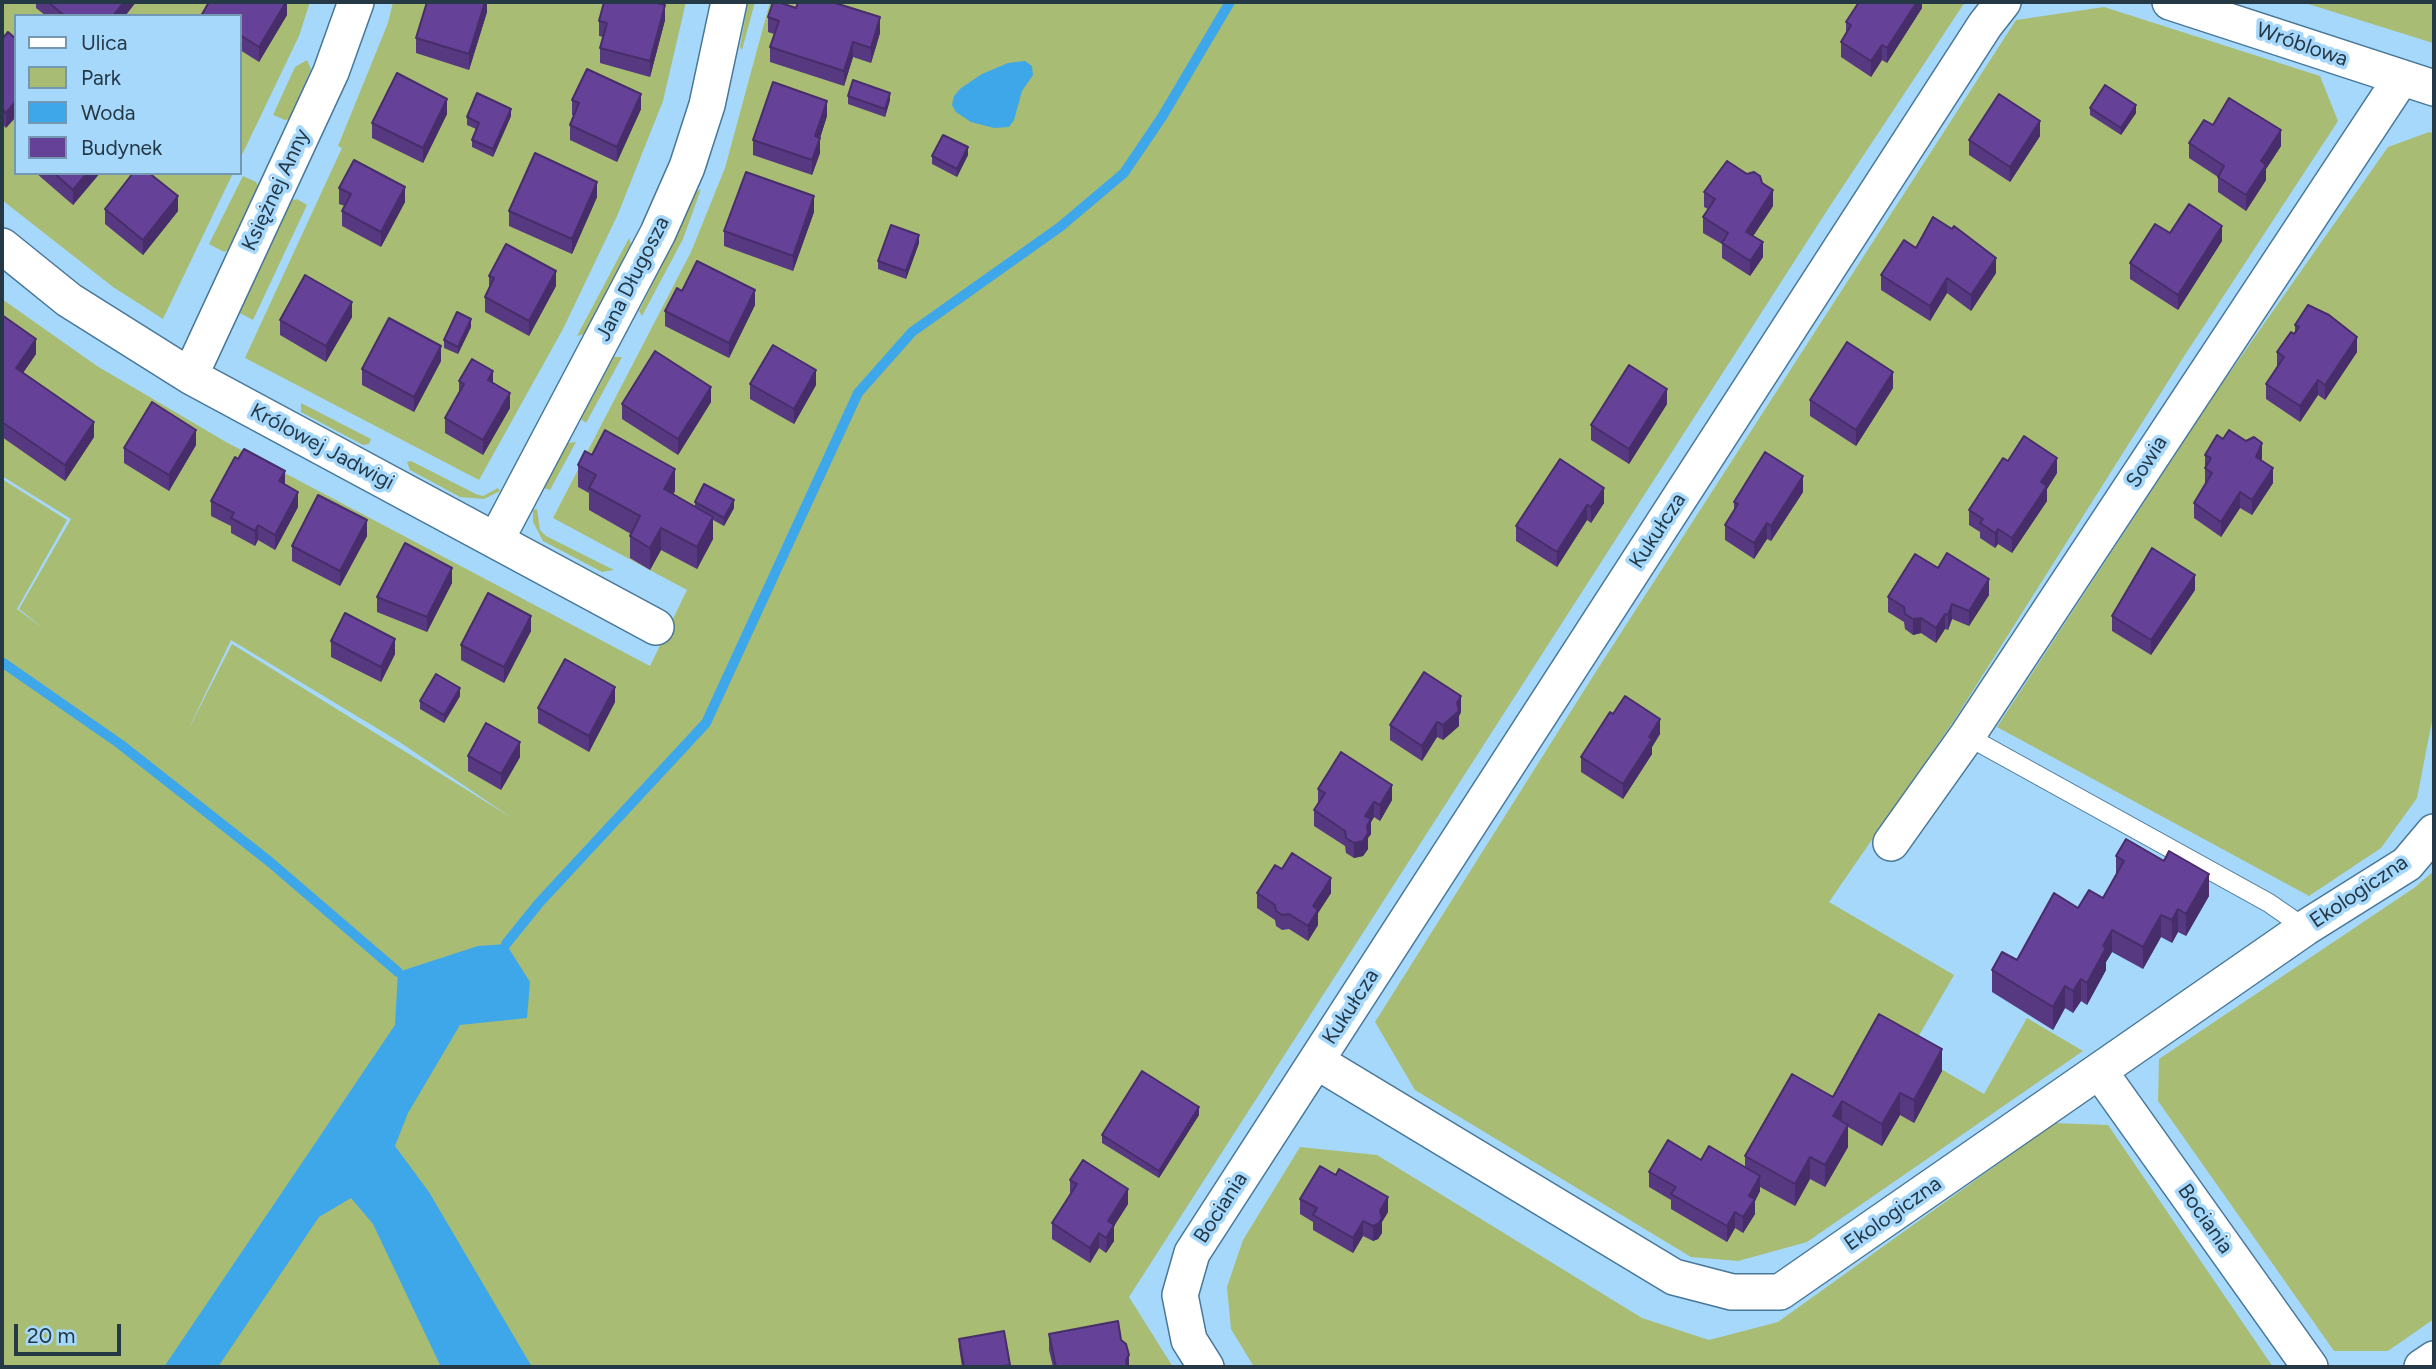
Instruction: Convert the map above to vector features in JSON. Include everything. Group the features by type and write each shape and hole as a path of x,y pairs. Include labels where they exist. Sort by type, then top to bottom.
{"street":[{"name":"Księżnej Anny","path":"190,376 331,72 356,2"},
{"name":"Jana Długosza","path":"496,540 658,233 687,167 707,105 729,2"},
{"name":"Kukułcza","path":"1316,1061 1985,25 2003,2"},
{"name":"Wróblowa","path":"2171,2 2434,88"},
{"name":"Sowia","path":"1891,843 1967,736 2400,79"},
{"name":"Królowej Jadwigi","path":"2,246 69,300 190,376 656,627"},
{"name":"Ekologiczna","path":"1316,1061 1674,1277 1732,1292 1780,1292 2305,928 2407,864 2434,832"},
{"name":"Bociania","path":"1206,1367 1189,1339 1180,1295 1192,1253 1316,1061"},
{"name":"Bociania","path":"2100,1072 2310,1367"},
{"path":"2422,1367 2434,1359"}],"lane":[{"path":"1967,736 2269,904 2305,928"}],"green space":[{"path":"2,2 310,2 299,36 242,155 242,14 14,14 14,175 232,175 163,319 113,287 2,200"},
{"path":"393,2 686,2 663,101 618,214 563,329 479,480 245,358 342,148 338,146 388,23"},
{"path":"748,2 755,2 742,50 740,47"},
{"path":"770,2 1965,2 1828,209 1129,1297 1173,1367 2,1367 2,479 67,520 17,609 44,629 19,609 71,519 2,476 2,299 97,366 226,442 650,666 687,590 553,518 691,252 725,168","holes":["231,640 398,741 512,818 232,644 187,732"]},
{"path":"2302,2 2434,2 2434,44 2433,43"},
{"path":"2104,7 2320,76 2338,121 2181,361 1955,719 1829,902 1954,975 1910,1051 1984,1094 2027,1018 2083,1051 1807,1242 1738,1261 1691,1257 1415,1090 1375,1022 1597,670 2016,20"},
{"path":"307,60 311,69 290,119 285,120 273,115 295,67"},
{"path":"2429,132 2434,133 2434,711 2417,798 2381,848 2309,896 1997,727 2219,388 2388,147"},
{"path":"243,176 256,182 259,188 232,248 224,252 209,244"},
{"path":"701,189 683,239 642,316 639,311 676,237 694,193"},
{"path":"297,199 307,205 253,320 238,312 287,202"},
{"path":"629,238 631,244 584,334 577,336"},
{"path":"614,357 622,357 586,423 581,419"},
{"path":"301,403 371,439 369,444 363,445 301,412"},
{"path":"576,442 550,490 544,488 568,443"},
{"path":"411,461 476,494 483,496 498,488 500,491 484,499 460,497 410,470 407,462"},
{"path":"537,509 540,530 546,536 614,570 602,572 543,541 533,522 533,510"},
{"path":"2434,871 2434,1319 2388,1351 2334,1351 2158,1101 2159,1059 2414,888"},
{"path":"2055,1123 2108,1125 2273,1367 1254,1367 1231,1329 1227,1287 1243,1240 1300,1147 1377,1155 1642,1318 1709,1340 1778,1322"}],"water":[{"path":"1025,61 1032,66 1033,75 1022,91 1014,120 1009,127 994,128 971,122 956,112 952,105 954,96 961,88 982,74 1008,63"},
{"path":"506,944 530,982 527,1018 460,1025 408,1113 395,1146 429,1192 532,1367 441,1367 373,1224 351,1198 319,1217 218,1367 164,1367 395,1025 398,972 478,946"}],"building":[{"path":"48,2 124,2 115,14 63,14"},
{"path":"209,2 286,2 259,47 242,36 242,14 202,14"},
{"path":"427,2 485,2 469,54 416,38"},
{"path":"604,2 653,2 665,5 650,61 600,48 607,23 599,21"},
{"path":"773,2 796,8 798,2 832,2 880,17 871,48 853,42 844,71 770,47 779,21 768,17"},
{"path":"1859,2 1917,2 1887,48 1882,45 1871,61 1841,42 1851,25 1846,22"},
{"path":"8,32 14,37 14,103 6,113 2,109 3,38"},
{"path":"587,69 641,94 617,147 570,125 579,103 572,100"},
{"path":"397,73 447,99 423,148 372,123"},
{"path":"853,80 890,93 885,109 848,96"},
{"path":"773,82 827,101 815,136 820,138 812,160 753,140"},
{"path":"2105,85 2136,105 2121,128 2090,108"},
{"path":"477,93 511,109 493,149 472,140 479,123 467,117"},
{"path":"1999,94 2040,121 2010,167 1969,140"},
{"path":"2229,98 2281,130 2261,161 2266,165 2246,195 2218,177 2224,166 2189,143 2204,120 2213,125"},
{"path":"943,135 968,147 957,169 932,156"},
{"path":"535,153 597,182 572,239 509,211"},
{"path":"354,160 405,187 381,232 342,211 351,194 339,188"},
{"path":"1727,161 1747,174 1754,172 1760,176 1762,183 1773,190 1746,232 1763,242 1750,261 1722,243 1728,233 1703,217 1715,199 1704,192"},
{"path":"746,172 814,196 793,256 724,231"},
{"path":"56,175 85,175 73,190"},
{"path":"131,175 152,175 178,196 143,240 105,209"},
{"path":"2189,204 2222,226 2178,295 2130,263 2155,224 2170,233"},
{"path":"1933,217 1952,229 1954,226 1996,258 1971,295 1947,278 1930,306 1881,275 1904,240 1916,248"},
{"path":"891,225 919,235 906,271 878,261"},
{"path":"506,244 556,271 529,321 485,297 494,278 489,276"},
{"path":"697,261 755,290 729,343 665,311 677,288 682,291"},
{"path":"305,275 352,302 326,346 280,320"},
{"path":"2308,305 2329,315 2357,337 2325,385 2318,380 2300,406 2266,384 2284,357 2277,352 2291,332 2294,334 2299,327 2295,325"},
{"path":"457,312 471,319 458,347 444,340"},
{"path":"2,315 36,339 16,368 94,422 65,465 2,422"},
{"path":"389,318 441,346 414,397 362,369"},
{"path":"1847,342 1893,372 1856,430 1810,400"},
{"path":"773,345 816,370 794,409 750,384"},
{"path":"655,351 711,387 678,439 622,404"},
{"path":"472,359 493,371 488,380 510,393 483,440 445,418 464,384 459,381"},
{"path":"1629,365 1667,389 1629,449 1591,425"},
{"path":"152,402 196,430 169,475 124,448"},
{"path":"605,430 675,469 664,489 713,517 697,547 661,528 650,548 630,536 640,516 589,488 596,475 578,465 585,451 592,455"},
{"path":"2229,430 2246,441 2254,437 2262,443 2256,457 2273,468 2252,500 2240,492 2221,522 2194,503 2212,473 2205,468 2211,458 2205,455 2217,435 2223,439"},
{"path":"2024,436 2057,458 2041,482 2047,486 2012,538 1998,529 1995,533 1980,523 1983,519 1969,510 2003,458 2008,461"},
{"path":"244,449 285,471 279,481 298,492 275,535 258,525 255,531 231,518 234,513 211,501 235,457 238,459"},
{"path":"1765,452 1803,476 1771,526 1767,523 1754,543 1725,525 1738,504 1734,502"},
{"path":"1560,459 1604,488 1591,507 1587,505 1557,552 1516,526"},
{"path":"704,484 734,500 724,518 695,502"},
{"path":"318,495 367,520 340,571 292,546"},
{"path":"405,543 452,568 427,617 377,597"},
{"path":"2152,548 2195,575 2151,640 2112,616"},
{"path":"1947,553 1989,579 1969,611 1952,604 1948,615 1945,614 1936,628 1921,618 1913,619 1905,614 1904,607 1888,597 1915,554 1938,568"},
{"path":"488,593 531,616 504,667 461,645"},
{"path":"345,613 395,639 381,667 331,641"},
{"path":"565,659 615,687 589,736 538,708"},
{"path":"1424,672 1461,696 1457,703 1459,711 1443,725 1437,722 1422,746 1390,725"},
{"path":"436,674 460,688 444,715 420,701"},
{"path":"1625,696 1660,719 1649,737 1652,739 1623,784 1581,757 1610,712 1613,714"},
{"path":"486,723 520,742 501,774 468,756"},
{"path":"1341,752 1392,785 1380,805 1374,802 1365,816 1371,819 1363,841 1354,843 1346,838 1345,831 1314,810 1325,793 1318,789"},
{"path":"2126,839 2164,861 2169,851 2209,874 2186,914 2178,909 2172,920 2161,915 2143,947 2112,930 2103,946 2106,948 2087,983 2081,979 2073,991 2065,986 2053,1007 1992,970 2002,952 2017,960 2054,893 2078,908 2089,890 2103,898 2124,861 2116,856"},
{"path":"1292,853 1331,878 1313,906 1318,910 1308,926 1289,914 1282,915 1276,911 1275,905 1257,893 1275,865 1282,869"},
{"path":"1879,1014 1942,1049 1914,1100 1900,1093 1882,1124 1842,1101 1833,1116 1848,1125 1825,1165 1810,1157 1795,1184 1745,1156 1792,1074 1833,1097"},
{"path":"1142,1071 1199,1107 1159,1171 1102,1135"},
{"path":"1668,1140 1701,1160 1709,1146 1760,1176 1749,1196 1755,1199 1743,1217 1735,1212 1727,1226 1671,1194 1676,1187 1649,1172"},
{"path":"1083,1160 1128,1189 1108,1221 1114,1225 1106,1238 1099,1233 1090,1248 1052,1223 1077,1184 1070,1180"},
{"path":"1320,1166 1336,1175 1339,1169 1388,1197 1380,1211 1382,1218 1378,1224 1373,1226 1363,1221 1353,1238 1313,1215 1317,1208 1300,1199"},
{"path":"1118,1321 1121,1340 1126,1344 1129,1355 1126,1360 1127,1367 1056,1367 1049,1334"},
{"path":"1004,1331 1010,1365 964,1367 959,1339"}],"waterway":[{"path":"506,944 539,903 706,723 858,393 912,332 1060,227 1124,173 1162,117 1230,2"},
{"path":"2,662 120,744 270,862 398,972"}]}
